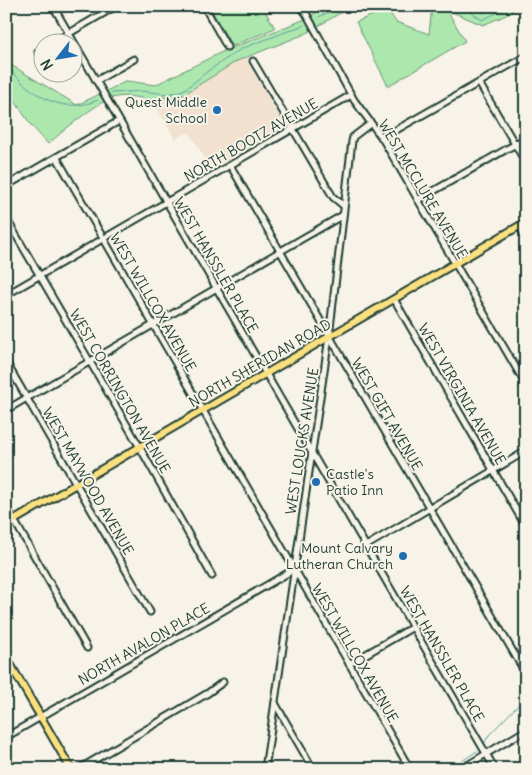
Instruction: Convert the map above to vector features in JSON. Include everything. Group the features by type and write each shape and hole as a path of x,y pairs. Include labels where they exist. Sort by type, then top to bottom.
{"main road":[{"name":"NORTH SHERIDAN ROAD","path":"6,525 523,224"},
{"path":"6,657 71,769"}],"street":[{"name":"WEST HANSSLER PLACE","path":"53,6 68,32"},
{"path":"72,32 116,6"},
{"path":"204,6 227,47"},
{"path":"303,8 312,6"},
{"name":"WEST MCCLURE AVENUE","path":"303,8 351,95 370,124 382,138 526,384"},
{"path":"382,138 526,56"},
{"name":"WEST HANSSLER PLACE","path":"82,57 495,769"},
{"path":"96,81 134,59"},
{"path":"253,61 332,197 344,206"},
{"path":"479,83 526,163"},
{"name":"NORTH BOOTZ AVENUE","path":"6,295 351,95"},
{"path":"6,186 119,121"},
{"name":"WEST LOUCKS AVENUE","path":"265,769 293,570 327,353 352,141 354,137 370,124"},
{"path":"418,200 526,138"},
{"name":"WEST WILLCOX AVENUE","path":"57,158 293,570 410,769"},
{"name":"WEST GIFT AVENUE","path":"230,165 526,674"},
{"path":"6,410 343,215"},
{"name":"WEST CORRINGTON AVENUE","path":"6,218 140,447 212,576"},
{"path":"523,224 526,237"},
{"name":"WEST VIRGINIA AVENUE","path":"394,299 526,527"},
{"path":"320,320 331,321"},
{"path":"327,353 338,352"},
{"name":"WEST MAYWOOD AVENUE","path":"6,362 150,612"},
{"path":"366,546 492,469 526,451"},
{"path":"6,506 87,648"},
{"name":"NORTH AVALON PLACE","path":"6,737 293,570"},
{"path":"349,664 412,627"},
{"path":"79,769 201,698 223,682"},
{"path":"275,703 313,769"},
{"path":"461,769 526,730"}],"shaded area":[{"name":"Quest Middle School","path":"237,43 285,127 212,170 189,132 175,139 149,94"}],"green space":[{"path":"209,6 262,6 275,28 232,46"},
{"path":"327,6 352,6 305,34 237,61 173,101 161,96 155,101 122,96 105,101 79,118 48,144 31,125 6,88 6,62 32,78 32,82 39,82 77,105 127,81 155,85 224,51 303,20"},
{"path":"432,6 472,6 483,13 490,6 516,6 511,13 483,25 447,10 465,41 388,86 356,22 387,9 396,22 429,34"}],"waterway":[{"path":"319,17 339,6"},
{"path":"463,6 482,20 511,6"},
{"path":"111,93 142,91 167,94 178,92 187,88 241,49 304,25"},
{"path":"6,67 40,96 58,104 77,105 98,100"},
{"path":"485,742 489,735 526,697"},
{"path":"452,768 477,751"}],"place":[{"name":"Quest Middle School","path":"217,110"},
{"name":"Castle's Patio Inn","path":"316,482"},
{"name":"Mount Calvary Lutheran Church","path":"403,556"}]}
